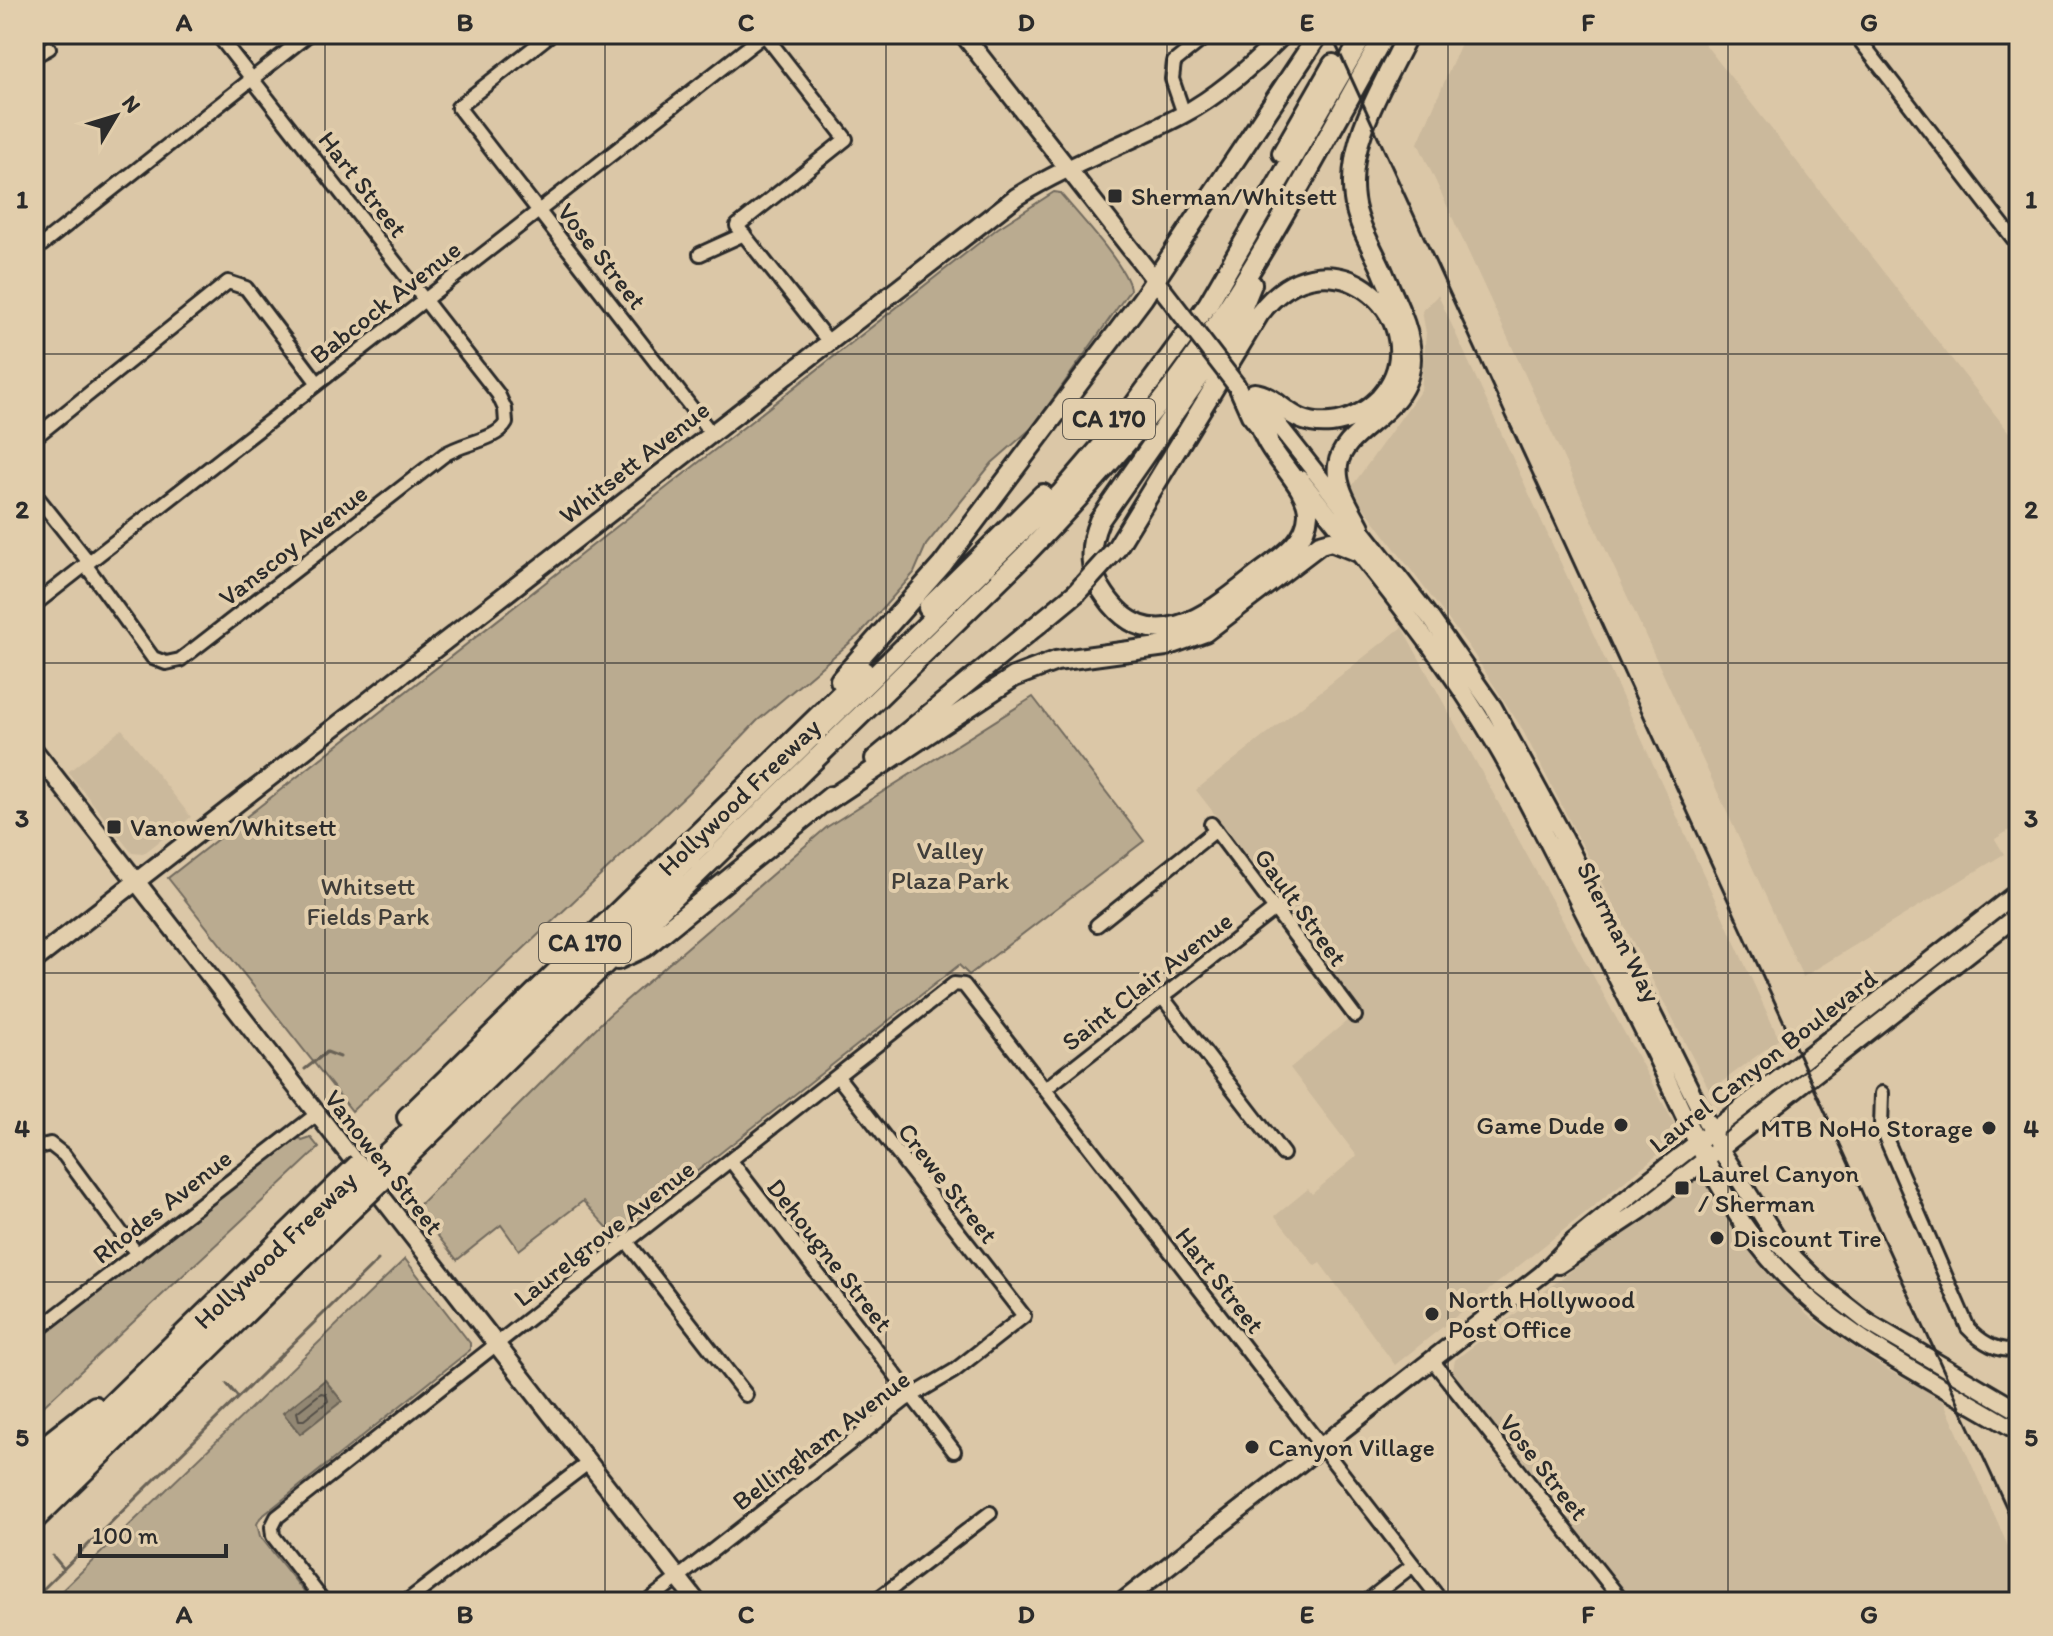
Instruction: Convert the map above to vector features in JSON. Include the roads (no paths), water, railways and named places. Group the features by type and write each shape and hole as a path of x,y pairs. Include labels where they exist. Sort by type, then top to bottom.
{"highway":[{"path":"789,743 868,646 942,565 1159,285 1319,34"},
{"name":"Hollywood Freeway","path":"34,1521 789,743 1048,489 1126,397 1208,284 1350,34"},
{"path":"390,1154 1060,494 1138,401 1208,304 1364,34"},
{"path":"390,1154 1009,557 1100,461 1163,382 1221,300 1374,34"},
{"name":"Hollywood Freeway","path":"34,1479 149,1367 344,1199 390,1154 602,968 1023,557 1102,473 1180,376 1273,231 1385,34"},
{"path":"1360,527 1342,493 1338,462 1351,442 1399,398 1411,357 1403,319 1358,215 1353,178 1362,135 1408,34"},
{"path":"1262,430 1268,449 1307,503 1308,515 1301,538 1212,611 1189,624 1148,625 1117,610 1101,590 1091,560 1091,545 1099,521 1235,326 1273,231"},
{"path":"602,968 645,947 1076,593 1116,549 1259,314 1277,293 1298,281 1330,276 1367,289 1384,306 1395,330 1396,363 1384,392 1360,414 1334,423 1308,421 1286,413 1266,395 1246,390"},
{"path":"824,803 1014,677 1056,661 1182,642 1226,617 1320,544 1331,541 1356,551"},
{"path":"34,1497 344,1199"},
{"path":"34,1507 344,1199"},
{"path":"34,1454 149,1367"}],"main road":[{"name":"Sherman Way","path":"963,34 1159,285 1360,527 1489,717 1517,747 1705,1160 1768,1257 1810,1300 1868,1343 2019,1432"},
{"name":"Whitsett Avenue","path":"34,961 1016,197 1067,169 1184,114 1236,78 1284,34"},
{"name":"Sherman Way","path":"1246,390 1250,415 1356,551 1455,666"},
{"name":"Sherman Way","path":"1489,717 1501,753 1720,1149 1781,1245 1823,1287 1869,1323 2019,1411"},
{"path":"1501,753 1517,747"},
{"name":"Vanowen Street","path":"34,750 697,1602"},
{"name":"Laurel Canyon Boulevard","path":"1122,1602 1542,1274 1573,1242 2019,891"},
{"name":"Laurel Canyon Boulevard","path":"1542,1274 1585,1250 1720,1149 2019,914"}],"street":[{"name":"Hart Street","path":"217,34 498,394 507,416 502,431 466,442 444,455"},
{"path":"34,251 309,34"},
{"name":"Vose Street","path":"551,34 458,107 711,433"},
{"path":"700,254 740,230 846,139 764,34"},
{"name":"Babcock Avenue","path":"34,605 764,34"},
{"path":"1184,114 1172,79 1174,62 1209,34"},
{"path":"1856,37 2019,246"},
{"path":"34,56 49,48"},
{"path":"740,230 828,341"},
{"path":"34,438 150,347 216,288 234,281 246,288 317,382"},
{"name":"Vanscoy Avenue","path":"86,563 153,658 166,663 186,656 444,455"},
{"path":"34,493 86,563"},
{"name":"Gault Street","path":"1097,925 1214,827 1355,1016"},
{"name":"Saint Clair Avenue","path":"1045,1089 1276,908"},
{"name":"Laurelgrove Avenue","path":"324,1602 273,1536 273,1522 954,984 964,985"},
{"name":"Hart Street","path":"964,985 1442,1602"},
{"path":"1163,998 1283,1154"},
{"name":"Crewe Street","path":"838,1077 1024,1316"},
{"path":"1882,1093 1881,1127 1968,1328 1987,1344 2000,1349 2019,1349"},
{"name":"Rhodes Avenue","path":"34,1333 317,1114"},
{"path":"34,1148 50,1144 64,1155 137,1254"},
{"name":"Dehougne Street","path":"731,1161 954,1451"},
{"path":"628,1243 746,1395"},
{"name":"Bellingham Avenue","path":"647,1602 912,1396 954,1371 1024,1316"},
{"name":"Vose Street","path":"1432,1360 1623,1602"},
{"path":"406,1602 588,1463"},
{"path":"874,1602 990,1513"},
{"path":"1366,1602 1413,1565"}],"water":[{"path":"325,1380 342,1401 300,1434 283,1413"}],"waterway":[{"path":"305,1069 327,1052 340,1057"},
{"path":"34,1598 378,1260"},
{"path":"227,1384 237,1396"},
{"path":"53,1556 64,1569"}],"railway":[{"path":"1331,34 2019,1535"}],"place":[{"name":"Sherman/Whitsett","path":"1115,196"},
{"name":"Vanowen/Whitsett","path":"114,827"},
{"name":"Game Dude","path":"1621,1125"},
{"name":"MTB NoHo Storage","path":"1989,1128"},
{"name":"Laurel Canyon / Sherman","path":"1682,1188"},
{"name":"Discount Tire","path":"1717,1238"},
{"name":"North Hollywood Post Office","path":"1432,1314"},
{"name":"Canyon Village","path":"1252,1447"}],"park label":[{"name":"Valley Plaza Park","path":"950,865"},
{"name":"Whitsett Fields Park","path":"368,901"}]}
